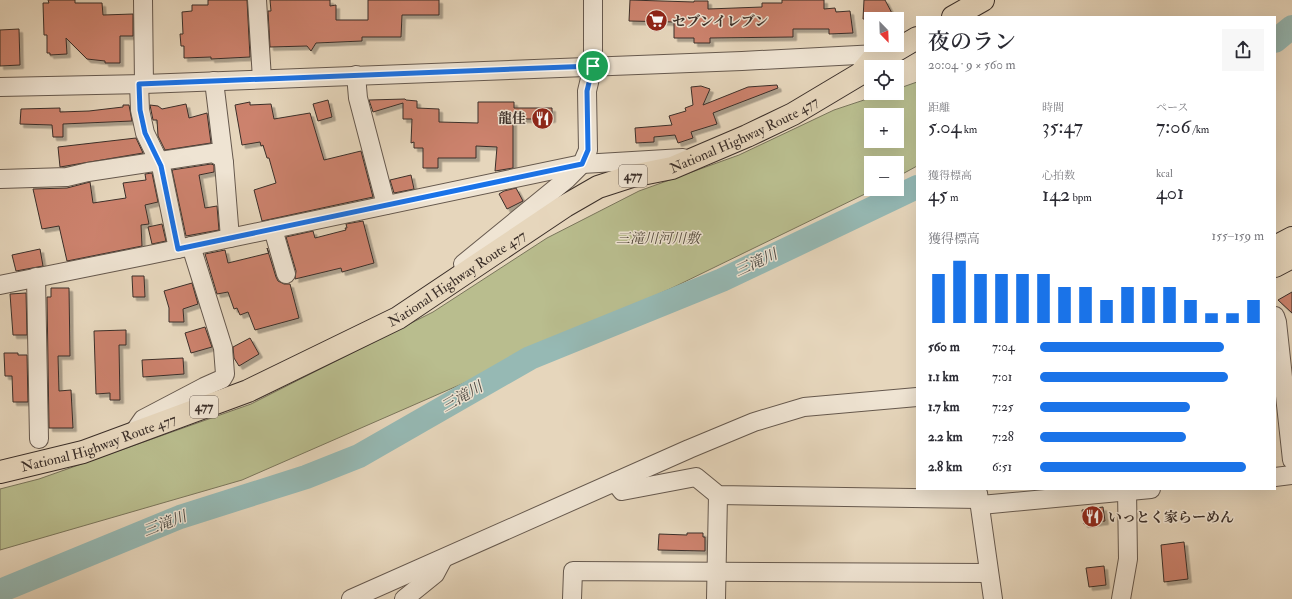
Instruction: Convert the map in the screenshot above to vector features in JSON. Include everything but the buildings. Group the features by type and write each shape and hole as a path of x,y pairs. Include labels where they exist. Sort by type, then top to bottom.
{"highway":[{"path":"957,16 983,0"},
{"name":"National Highway Route 477","path":"904,44 916,38"},
{"path":"904,50 916,49"},
{"name":"National Highway Route 477","path":"0,472 83,452 248,391 398,318 565,206 598,187 632,176 672,168 747,136 793,114 860,74 886,52"},
{"path":"1276,246 1292,238"},
{"path":"1276,266 1292,258"}],"street":[{"path":"132,434 143,419 222,379 225,374 223,348 185,247 161,166 145,133 140,110 142,84 142,0"},
{"path":"257,0 262,79"},
{"path":"398,318 566,179 582,164 588,150 587,91 593,66 594,0"},
{"path":"0,87 142,84 750,61 886,52"},
{"path":"356,75 358,98 386,205"},
{"path":"214,81 224,164 230,238"},
{"path":"0,179 67,177 213,153 222,158 224,164"},
{"path":"0,285 582,164 696,158"},
{"path":"273,229 286,274"},
{"path":"36,277 39,439"},
{"path":"1276,323 1283,368 1285,419 1292,460"},
{"path":"351,599 754,422 804,407 916,397"},
{"path":"1276,477 1292,475"},
{"path":"615,482 622,491 696,477 718,495 979,498 1127,490 1128,559 1121,599"},
{"path":"716,599 718,495"},
{"path":"979,498 993,599"},
{"path":"404,599 434,574 443,558"},
{"path":"572,599 573,571 989,573"}],"green space":[{"name":"三滝川河川敷","path":"916,82 916,167 904,173 904,156 864,156 864,194 674,287 464,383 242,480 0,550 0,489 39,479 251,404 433,312 547,238 639,191 739,155 834,110 864,100 904,100 904,87"}],"waterway":[{"name":"三滝川","path":"1276,40 1292,27"},
{"name":"三滝川","path":"0,591 180,517 306,477 359,456 530,358 722,280 916,187"}],"place":[{"name":"セブンイレブン","path":"657,21"},
{"name":"龍佳","path":"542,118"},
{"name":"いっとく家らーめん","path":"1092,517"}],"route":[{"path":"593,66 587,91 588,150 582,164 178,249 161,166 145,133 140,110 139,84 593,66"}]}
